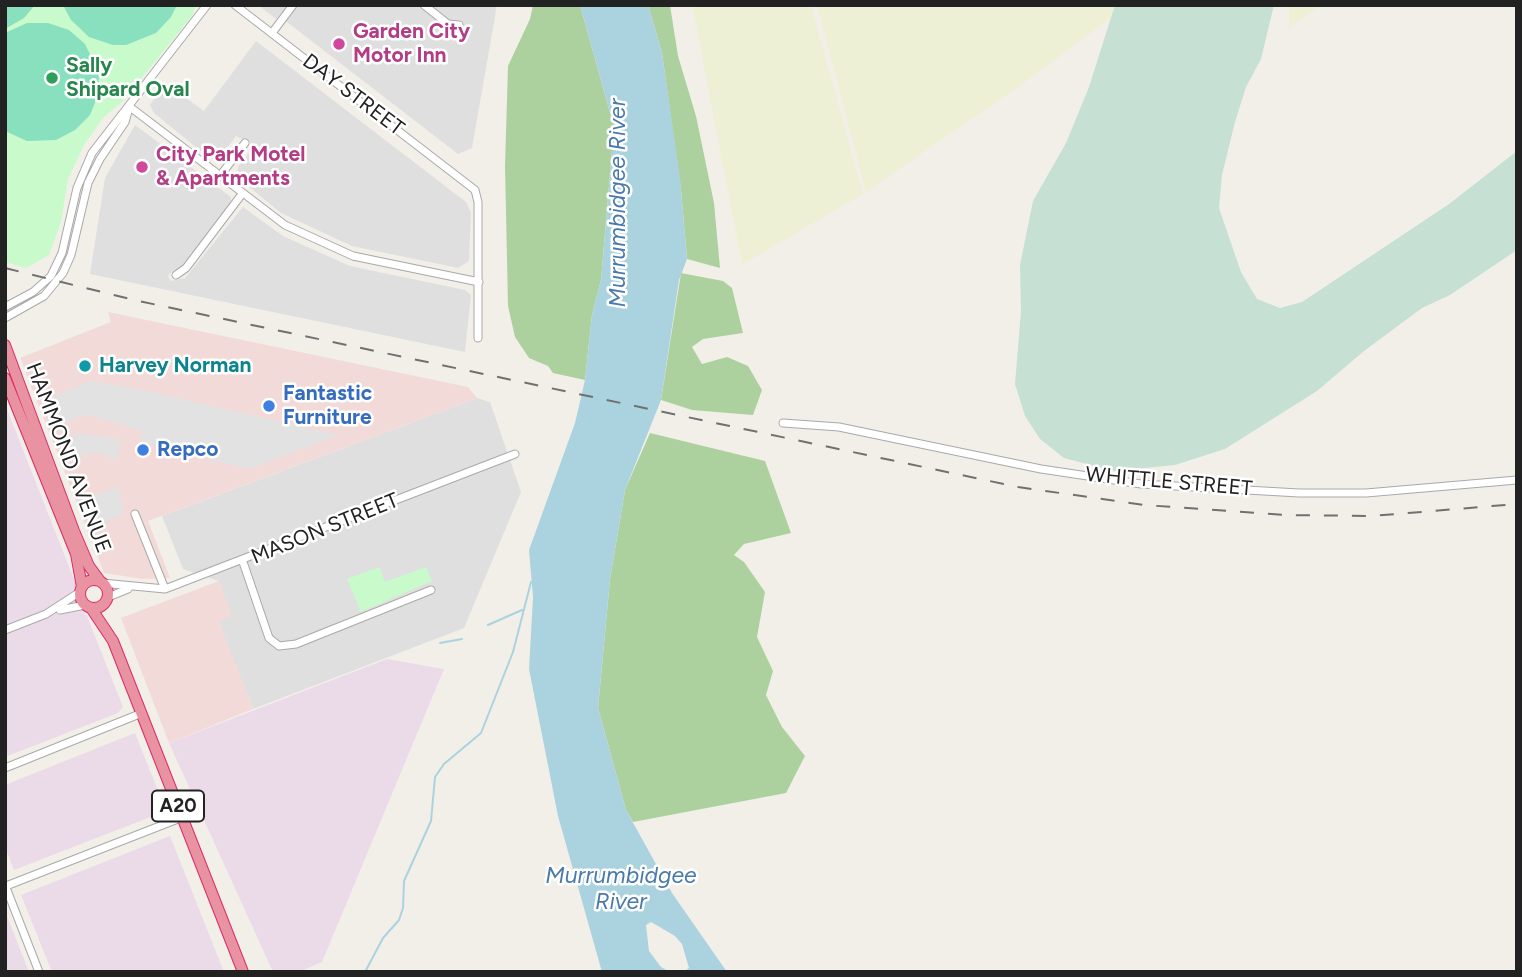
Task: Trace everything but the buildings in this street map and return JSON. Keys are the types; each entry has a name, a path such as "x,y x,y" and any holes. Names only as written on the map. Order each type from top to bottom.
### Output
{"highway":[{"name":"HAMMOND AVENUE","path":"5,345 78,541 92,572 101,582"},
{"name":"HAMMOND AVENUE","path":"5,378 76,554 81,590"},
{"path":"81,590 88,582 101,582"},
{"name":"A20","path":"101,582 107,600 113,641"},
{"name":"A20","path":"81,590 88,606 113,641 243,972"},
{"path":"88,606 107,600"}],"street":[{"path":"5,307 43,285 55,268 62,253 77,188 98,144 130,107 207,5"},
{"name":"DAY STREET","path":"235,5 471,186 478,202 479,282"},
{"path":"272,33 293,5"},
{"path":"424,5 448,24 459,25"},
{"path":"5,318 44,296 63,273 71,255 88,183 106,149 125,122 130,107"},
{"path":"130,107 285,225 345,253 479,282 478,338"},
{"path":"106,132 114,137"},
{"path":"220,176 245,143"},
{"path":"98,144 106,149"},
{"path":"176,275 186,268 242,194"},
{"name":"WHITTLE STREET","path":"783,423 839,428 1041,469 1141,484 1299,493 1352,493 1517,480"},
{"name":"MASON STREET","path":"101,582 132,588 165,589 243,562 515,454"},
{"path":"135,514 165,589"},
{"path":"243,562 269,638 279,646 296,644 431,590"},
{"name":"MASON STREET","path":"107,600 132,588"},
{"path":"46,614 81,590"},
{"path":"5,630 46,614 88,606"},
{"path":"5,768 142,713"},
{"path":"40,972 5,885 183,817"}],"shaded area":[{"path":"258,5 289,5 276,19"},
{"path":"294,5 497,5 472,148 458,154 283,19"},
{"path":"256,41 466,202 471,213 469,261 458,268 352,246 281,213 237,177 238,167 255,145 236,136 220,158 208,157 154,113 150,105 165,83 204,111"},
{"path":"135,125 231,197 231,203 182,266 170,273 168,277 171,281 185,278 243,207 283,236 350,266 465,290 471,295 465,352 90,274 105,178"},
{"path":"108,312 468,387 477,398 148,521 170,578 143,579 104,573 20,358 111,322"},
{"path":"91,381 133,388 338,435 249,469 141,443 141,431 93,416 84,415 57,425 49,422 41,401"},
{"path":"477,398 490,402 521,492 464,628 253,709 218,621 219,581 183,569 162,516"},
{"path":"5,404 77,587 75,591 82,611 87,616 123,707 118,713 5,757"},
{"path":"78,433 121,440 117,460 96,452 73,458 66,437"},
{"path":"118,486 124,514 93,526 83,500"},
{"path":"219,581 232,615 219,621 253,709 169,743 121,618"},
{"path":"387,659 444,669 322,962 299,972 273,972 169,743"},
{"path":"135,733 166,811 14,870 5,847 5,785"},
{"path":"170,836 224,972 52,972 21,895"},
{"path":"5,911 29,972 5,972"}],"green space":[{"path":"5,5 196,5 192,16 123,101 103,118 84,145 68,179 61,222 49,255 26,268 5,262"},
{"path":"5,5 35,5 24,18 5,29"},
{"path":"63,5 177,5 171,17 156,33 126,45 113,45 89,37 71,20"},
{"path":"533,5 580,5 614,127 601,280 592,315 585,380 553,373 548,366 529,358 515,337 508,306 505,166 508,66 530,19"},
{"path":"648,5 670,5 678,56 696,116 714,203 720,268 687,259 681,190 662,53"},
{"path":"692,5 811,5 863,194 742,265"},
{"path":"817,5 1128,5 1028,80 866,192"},
{"path":"1115,5 1274,5 1261,59 1246,87 1235,122 1222,175 1219,208 1241,272 1257,299 1280,308 1302,302 1449,204 1517,151 1517,250 1450,295 1422,308 1364,351 1317,391 1225,449 1175,465 1114,471 1064,458 1040,439 1025,416 1015,384 1021,311 1020,265 1033,201 1066,143 1089,87"},
{"path":"1289,5 1320,5 1289,28"},
{"name":"Sally Shipard Oval","path":"27,23 48,23 69,30 85,44 99,73 98,95 90,115 75,130 56,140 27,141 5,131 5,33"},
{"path":"681,273 723,281 732,288 743,333 703,339 692,347 702,364 727,357 748,366 762,390 753,415 692,410 661,400"},
{"path":"650,433 765,461 791,533 744,544 734,555 744,562 765,592 757,637 773,671 766,695 782,727 805,756 786,793 633,822 626,810 598,708 610,579 625,490"},
{"path":"379,567 385,582 426,567 432,581 361,612 347,579"}],"water":[{"name":"Murrumbidgee River","path":"580,5 648,5 662,53 680,178 687,259 679,280 661,400 625,490 610,579 598,708 626,810 672,893 727,972 683,972 689,968 682,944 675,936 651,922 646,925 649,951 661,967 670,972 602,972 558,816 529,669 533,597 529,550 575,423 585,380 592,315 601,280 614,127"}],"waterway":[{"path":"365,972 383,938 399,920 403,908 404,881 431,821 435,777 444,764 481,733 513,652 531,582"},
{"path":"488,625 522,610"},
{"path":"440,643 462,639"}],"railway":[{"path":"5,268 134,300 1018,487 1144,505 1284,515 1372,516 1517,504"}],"place":[{"name":"Garden City Motor Inn","path":"339,44"},
{"name":"Sally Shipard Oval","path":"52,78"},
{"name":"City Park Motel & Apartments","path":"142,167"},
{"name":"Harvey Norman","path":"85,366"},
{"name":"Fantastic Furniture","path":"269,406"},
{"name":"Repco","path":"143,450"}]}
